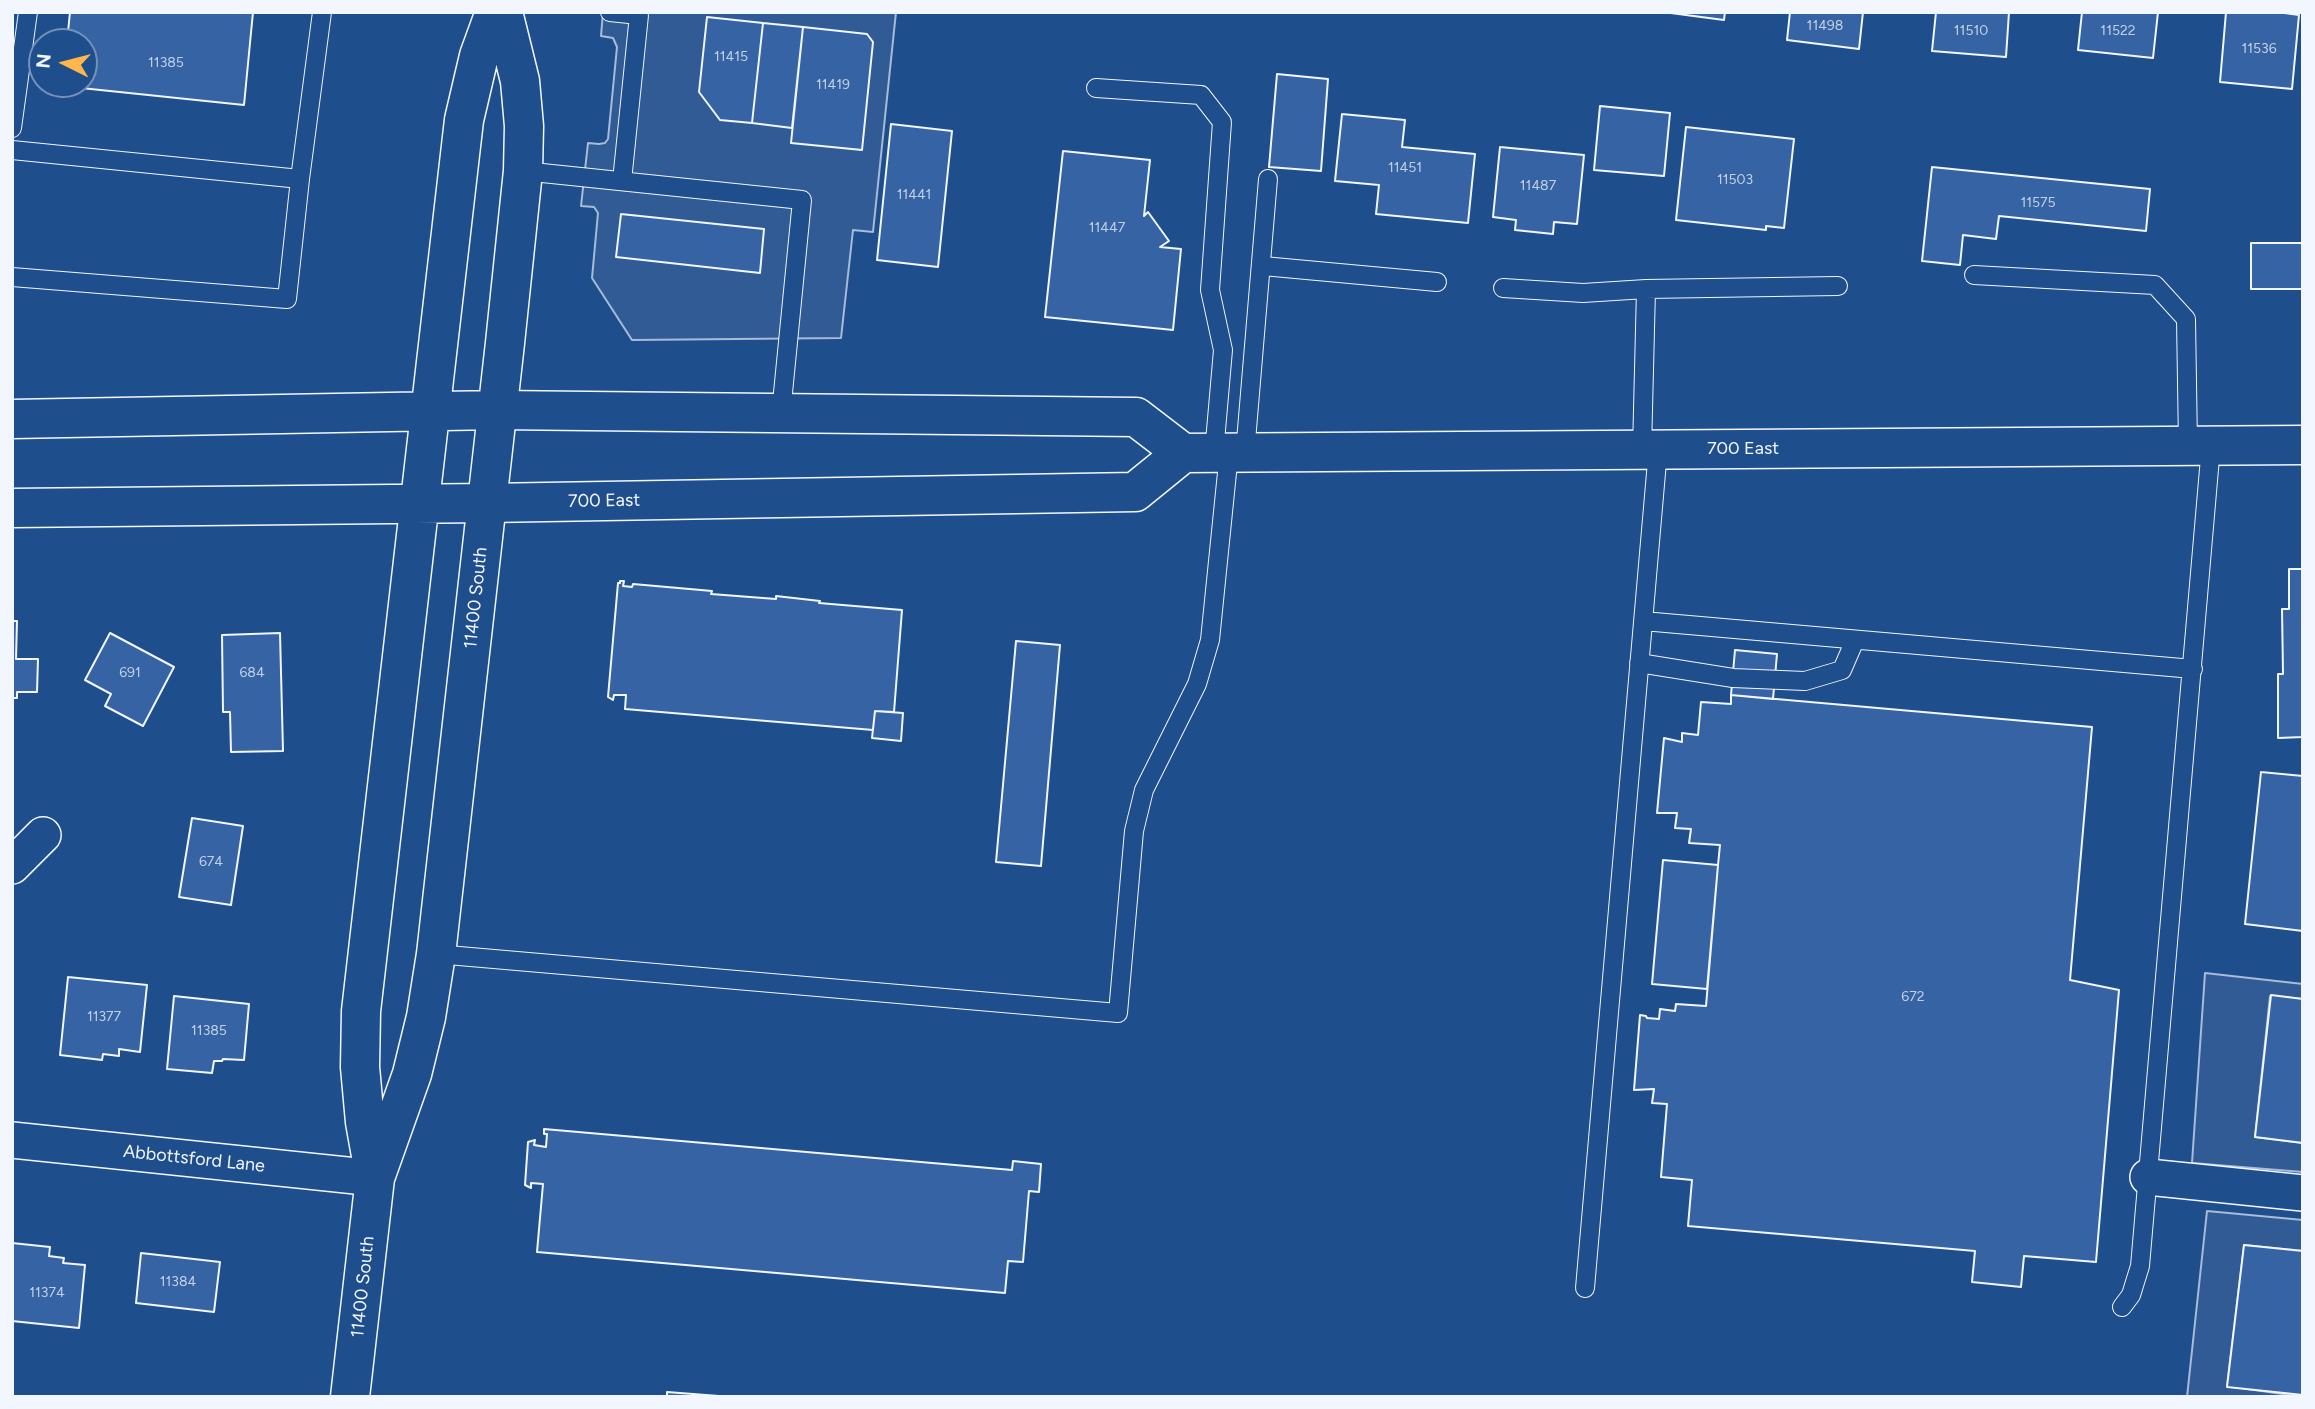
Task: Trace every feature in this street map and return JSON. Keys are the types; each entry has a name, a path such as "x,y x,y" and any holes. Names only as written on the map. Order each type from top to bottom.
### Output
{"main road":[{"name":"11400 South","path":"375,1178 361,1080 362,1011 464,120 479,56 495,12"},
{"name":"11400 South","path":"350,1397 375,1178 412,1074 426,1017 436,954 487,503 523,171 524,127 520,81 503,12"},
{"path":"12,419 497,410 1136,417 1218,453"},
{"name":"700 East","path":"12,508 1135,492 1218,453 2303,445"}],"street":[{"path":"12,866 43,835"},
{"name":"Abbottsford Lane","path":"12,1140 375,1178"},
{"path":"2148,1177 2303,1193"}],"lane":[{"path":"12,128 28,12"},
{"path":"12,277 286,299 322,12"},
{"path":"610,12 639,15 622,181"},
{"path":"436,954 1118,1013 1134,831 1144,790 1197,684 1210,640 1223,350 1210,290 1222,122 1201,95 1097,88"},
{"path":"12,150 300,179"},
{"path":"523,171 802,200 781,413"},
{"path":"1218,453 1263,265 1268,179"},
{"path":"1263,265 1437,282"},
{"path":"1974,275 2155,285 2186,319 2200,446 2193,669 2140,1266 2132,1295 2122,1307"},
{"path":"1503,288 1583,293 1646,289 1838,286"},
{"path":"1585,1288 1643,621 1650,450 1646,289"},
{"path":"1643,621 2193,669"},
{"path":"1639,663 1733,678 1805,681 1842,670 1855,640"}],"shaded area":[{"path":"603,12 896,12 873,232 853,230 841,338 632,340 592,278 598,213 594,207 581,206 588,143 605,143 608,139 617,47 613,38 601,36"},
{"path":"2205,973 2303,984 2303,999 2270,996 2255,1137 2303,1143 2303,1172 2192,1163"},
{"path":"2207,1211 2303,1220 2303,1251 2244,1245 2227,1386 2303,1397 2187,1397"}],"building":[{"path":"70,12 253,12 244,105 98,90 98,28 68,28"},
{"path":"1663,12 1725,12 1724,20"},
{"path":"1790,12 1863,12 1859,49 1787,40"},
{"path":"1936,12 2009,12 2006,57 1932,51"},
{"path":"2082,12 2158,12 2153,58 2078,50"},
{"path":"2226,12 2299,15 2292,89 2220,82"},
{"path":"707,17 763,23 752,123 720,120 699,92"},
{"path":"763,23 803,27 792,128 752,123"},
{"path":"803,27 867,34 873,42 862,150 791,143"},
{"path":"1277,74 1328,79 1321,171 1269,167"},
{"path":"1600,106 1670,113 1664,176 1594,170"},
{"path":"1342,114 1405,120 1402,147 1475,154 1468,223 1376,214 1379,185 1335,181"},
{"path":"891,124 952,131 938,267 877,260"},
{"path":"1686,127 1794,139 1784,228 1766,226 1766,230 1676,220"},
{"path":"1500,147 1584,155 1577,224 1554,222 1553,234 1515,230 1516,220 1493,217"},
{"path":"1063,151 1150,160 1144,216 1148,212 1169,241 1160,247 1181,249 1173,330 1045,317"},
{"path":"1932,167 2150,189 2146,231 1999,216 1996,239 1963,235 1960,265 1922,261"},
{"path":"621,214 764,229 760,273 616,257"},
{"path":"2251,243 2303,243 2303,289 2251,289"},
{"path":"2289,569 2303,569 2303,737 2278,738 2278,674 2283,674 2282,609 2289,609"},
{"path":"620,581 624,581 623,586 632,587 633,584 712,591 711,594 776,599 776,596 820,601 819,603 902,610 894,712 875,711 873,730 625,709 626,695 614,695 613,700 608,697"},
{"path":"12,621 17,621 16,659 38,659 37,692 17,692 17,698 12,698"},
{"path":"110,633 174,667 143,726 105,706 111,694 85,680"},
{"path":"280,633 283,751 231,752 230,712 223,712 222,635"},
{"path":"1016,641 1060,645 1041,866 996,862"},
{"path":"1735,650 1777,654 1773,699 1731,695"},
{"path":"1731,695 2092,727 2070,980 2119,990 2096,1262 2024,1256 2021,1287 1972,1282 1975,1251 1688,1226 1692,1180 1661,1177 1667,1104 1652,1103 1654,1089 1634,1090 1640,1015 1659,1019 1660,1009 1675,1011 1676,1004 1706,1006 1720,845 1689,843 1691,829 1675,828 1677,813 1657,813 1664,738 1682,742 1682,733 1698,735 1701,702 1731,704"},
{"path":"875,711 903,713 901,741 872,738"},
{"path":"2261,772 2303,776 2303,931 2245,924"},
{"path":"192,818 243,826 231,905 179,897"},
{"path":"1663,860 1718,865 1707,989 1652,984"},
{"path":"68,977 147,985 140,1052 119,1049 119,1056 103,1054 102,1060 60,1055"},
{"path":"2271,995 2303,999 2303,1143 2255,1137"},
{"path":"174,996 249,1004 244,1060 214,1061 212,1073 167,1069"},
{"path":"544,1129 1012,1170 1013,1161 1041,1164 1039,1192 1029,1191 1023,1262 1008,1261 1005,1293 537,1252 543,1184 531,1183 531,1188 525,1185 528,1142 535,1140 534,1145 546,1147 547,1134 544,1134"},
{"path":"12,1243 50,1247 49,1256 64,1258 63,1263 85,1265 79,1328 12,1321"},
{"path":"2244,1245 2303,1251 2303,1395 2227,1387"},
{"path":"141,1253 220,1262 214,1312 136,1303"},
{"path":"667,1392 732,1397 667,1397"}]}
